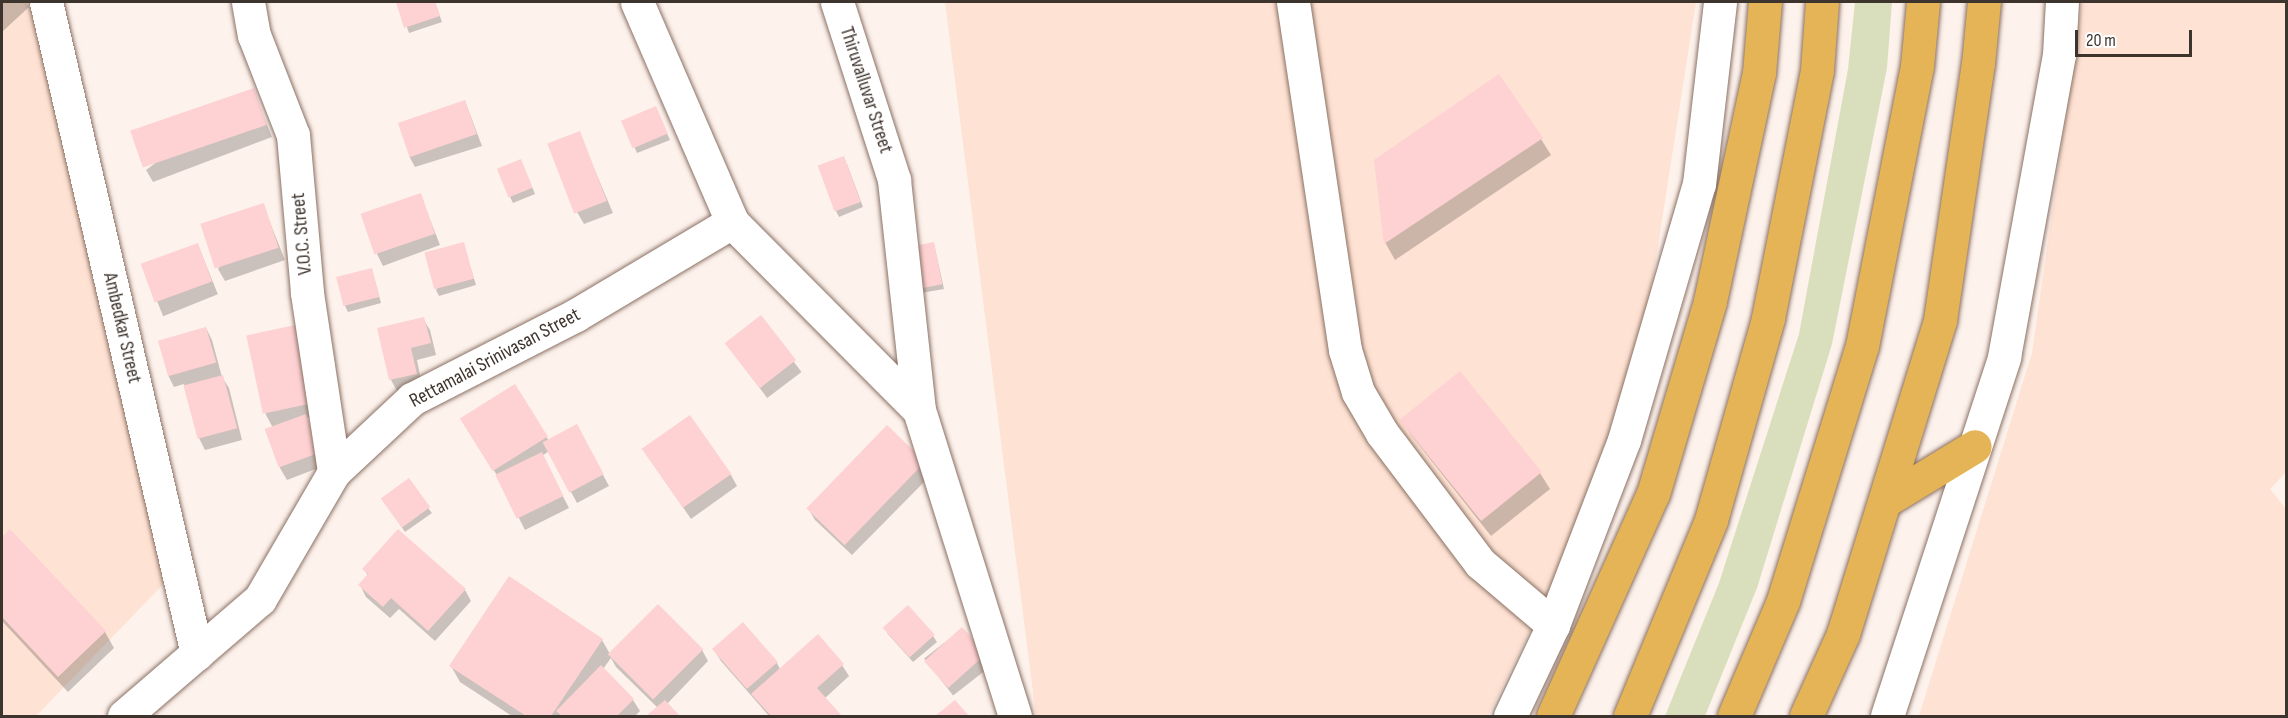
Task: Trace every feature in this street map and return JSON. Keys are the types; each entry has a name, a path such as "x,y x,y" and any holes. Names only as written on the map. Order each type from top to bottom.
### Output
{"highway":[{"path":"1553,717 1653,494 1710,301 1759,73 1765,2"},
{"path":"1630,717 1711,520 1768,318 1817,70 1822,2"},
{"path":"1734,717 1783,601 1862,346 1917,66 1923,2"},
{"path":"1806,717 1843,634 1940,320 1978,64 1984,2"},
{"path":"1885,501 1975,446"}],"street":[{"name":"Ambedkar Street","path":"46,2 197,654"},
{"name":"V.O.C. Street","path":"248,2 254,35 293,135 307,293 334,472"},
{"path":"637,2 732,222 919,410"},
{"name":"Thiruvalluvar Street","path":"837,2 894,180 919,410 1015,717"},
{"path":"1293,2 1345,350 1358,392 1382,433 1480,563 1553,625"},
{"path":"1510,717 1553,625 1624,440 1699,184 1720,2"},
{"path":"1887,717 2004,357 2059,55 2061,2"},
{"name":"Rettamalai Srinivasan Street","path":"124,717 260,599 334,472 412,399 576,315 732,222"}],"shaded area":[{"path":"2,2 65,2 177,570 36,716 2,716"},
{"path":"945,2 1696,2 1630,425 1488,716 1036,716"},
{"path":"2082,2 2286,2 2286,472 2270,489 2286,509 2286,716 1919,716 2032,353"}],"green space":[{"path":"1855,2 1892,2 1887,68 1832,344 1757,588 1705,716 1665,716 1719,583 1799,334 1848,69"}],"building":[{"path":"396,2 435,2 440,16 404,28"},
{"path":"1499,74 1543,138 1384,244 1374,160"},
{"path":"254,88 267,125 143,168 130,131"},
{"path":"465,100 477,134 410,157 398,123"},
{"path":"656,106 668,134 633,148 621,121"},
{"path":"580,131 607,201 574,214 547,144"},
{"path":"844,156 861,202 834,212 818,166"},
{"path":"521,159 533,188 509,197 497,169"},
{"path":"421,193 435,234 374,254 360,214"},
{"path":"264,203 279,248 215,268 200,224"},
{"path":"464,242 474,279 434,289 424,253"},
{"path":"934,242 942,284 918,289 909,247"},
{"path":"198,243 212,282 155,302 141,264"},
{"path":"372,268 379,297 343,306 336,277"},
{"path":"761,315 796,360 760,388 725,343"},
{"path":"424,317 431,343 411,348 417,374 389,380 377,328"},
{"path":"305,323 322,401 263,414 246,335"},
{"path":"206,327 216,363 168,376 158,341"},
{"path":"1460,371 1542,472 1481,521 1399,420"},
{"path":"223,375 237,428 198,439 183,386"},
{"path":"515,384 548,437 493,471 460,418"},
{"path":"306,414 320,453 279,468 265,429"},
{"path":"690,415 731,474 683,508 642,449"},
{"path":"577,424 604,474 569,493 543,442"},
{"path":"887,425 925,462 845,545 806,508"},
{"path":"542,452 563,496 517,519 495,475"},
{"path":"409,478 430,507 402,528 381,499"},
{"path":"10,529 106,631 58,677 2,617 2,537"},
{"path":"398,529 466,589 428,631 391,598 383,607 358,585 368,574 362,569"},
{"path":"509,576 603,639 551,716 526,716 449,666"},
{"path":"658,604 703,649 653,699 608,654"},
{"path":"908,605 935,635 909,657 883,628"},
{"path":"743,622 778,662 747,689 712,649"},
{"path":"962,627 986,654 948,688 924,661"},
{"path":"818,634 844,664 817,688 842,716 771,716 751,694"},
{"path":"601,665 634,699 617,716 562,716 556,711"},
{"path":"665,700 680,716 646,716"},
{"path":"955,700 969,716 935,716"}]}
